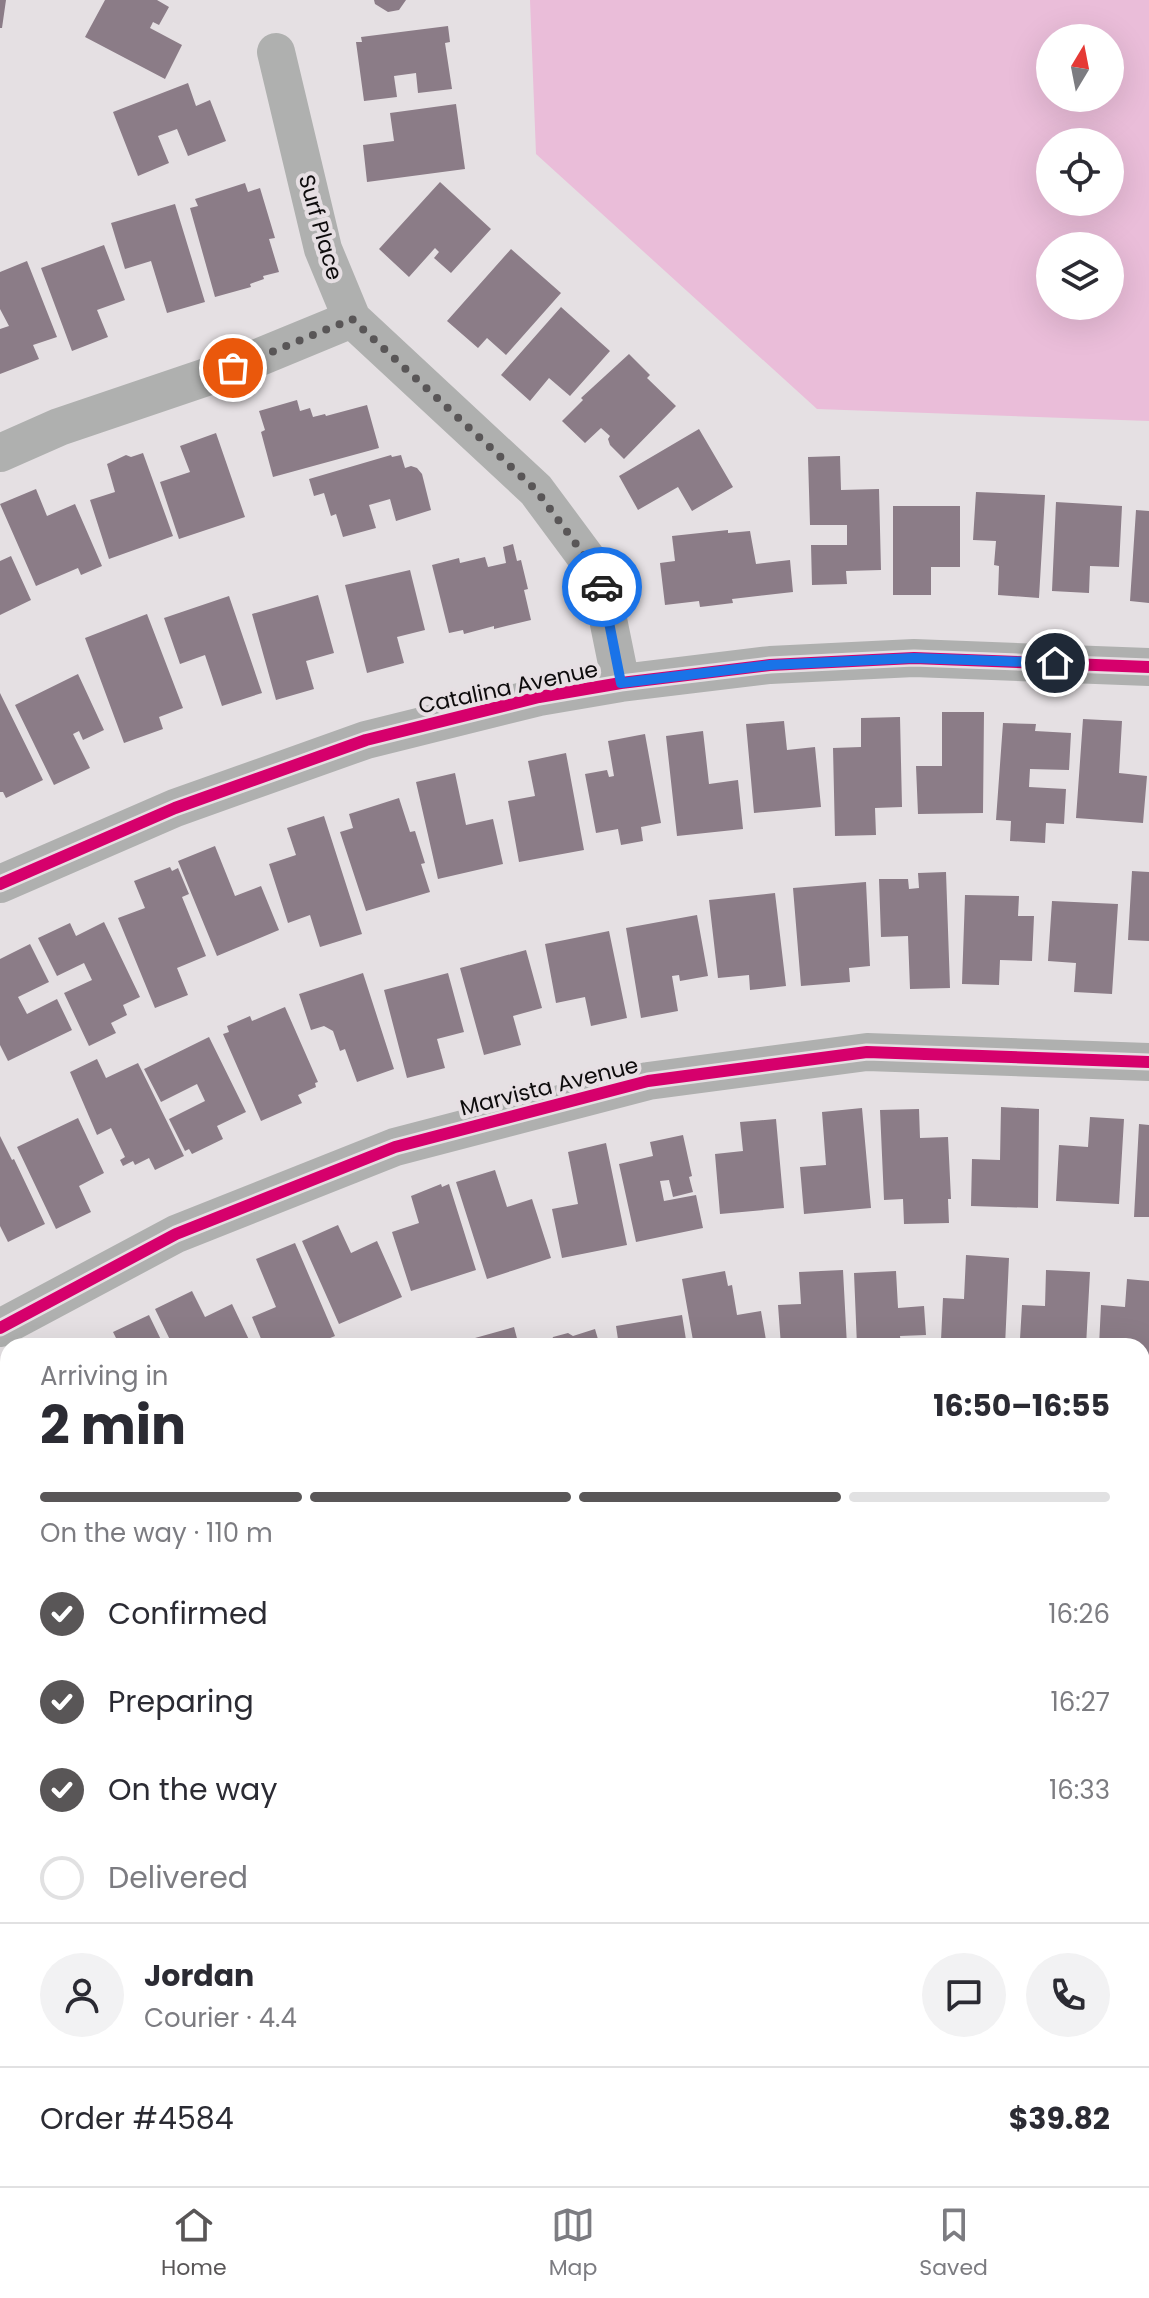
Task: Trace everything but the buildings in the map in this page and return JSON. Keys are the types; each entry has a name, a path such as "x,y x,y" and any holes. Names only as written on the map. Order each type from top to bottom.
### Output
{"street":[{"name":"Surf Place","path":"276,52 323,249 352,319 536,490 599,575 621,683"},
{"path":"0,453 59,427 233,368 352,319"},
{"name":"Catalina Avenue","path":"0,884 175,808 366,740 539,697 621,683 770,665 914,658 1149,667"},
{"name":"Marvista Avenue","path":"0,1328 176,1234 395,1147 648,1081 867,1052 1149,1062"}],"shaded area":[{"path":"530,0 1149,0 1149,421 817,409 536,154"}],"cycle path":[{"path":"0,884 175,808 366,740 539,697 621,683 770,665 914,658 1149,667"},
{"path":"0,1328 176,1234 395,1147 648,1081 867,1052 1149,1062"}],"way so far":[{"path":"233,368 352,319 536,490 599,575 602,587"}],"route":[{"path":"602,587 621,683 770,665 914,658 1055,663"}]}
